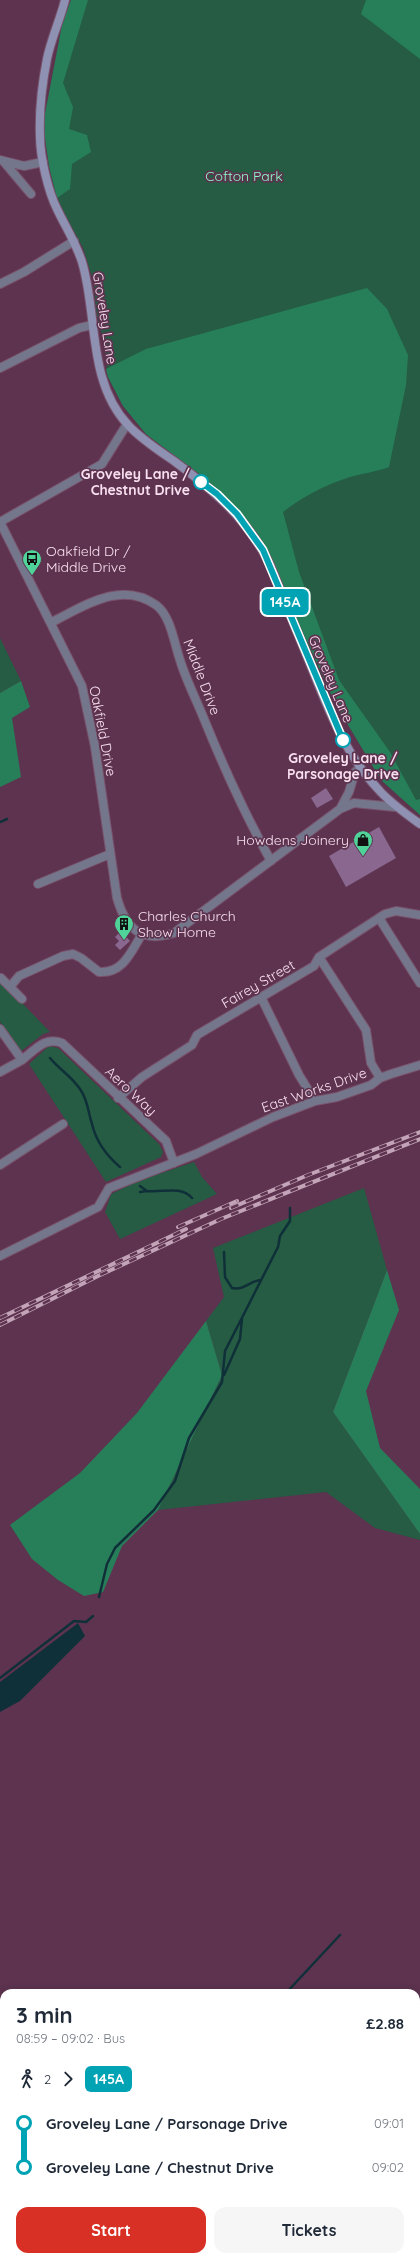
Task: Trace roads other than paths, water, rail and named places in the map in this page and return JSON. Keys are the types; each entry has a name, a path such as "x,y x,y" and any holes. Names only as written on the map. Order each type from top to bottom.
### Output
{"main road":[{"name":"Groveley Lane","path":"65,0 47,57 42,90 40,139 43,162 56,207 74,241 86,280 97,357 102,375 115,405 127,424 217,494 237,514 255,538 270,565 327,706 343,740 360,768 395,807 420,824"}],"street":[{"path":"2,161 24,166 43,162"},
{"path":"2,161 31,194"},
{"path":"0,284 24,272 74,241"},
{"path":"0,368 79,328 92,324"},
{"path":"0,522 102,464 127,424"},
{"name":"Oakfield Drive","path":"0,522 52,622 82,686 95,747 110,854 122,914 131,927 142,934"},
{"name":"Middle Drive","path":"52,622 100,598 114,594 130,594 157,605 168,620 180,661 225,772 248,821 271,861"},
{"path":"340,809 349,792 355,772 360,768"},
{"path":"349,792 364,803"},
{"path":"10,987 19,976 63,956 73,954 81,958 99,972 118,968 124,964 142,934 161,937 174,933 184,927 340,809 354,803 395,807"},
{"path":"38,884 110,854"},
{"name":"Fairey Street","path":"118,1098 142,1077 192,1045 197,1034 314,966 319,957 379,918 396,911 420,912"},
{"path":"379,918 420,983"},
{"path":"319,957 366,1030 371,1063 380,1078"},
{"path":"1,978 22,999"},
{"path":"261,998 299,1075 315,1101"},
{"path":"0,1029 22,1060 0,1072"},
{"name":"Aero Way","path":"22,1060 47,1041 53,1040 62,1043 118,1098 166,1141 174,1163"},
{"name":"East Works Drive","path":"0,1256 98,1207 109,1188 149,1171 174,1163 232,1138 244,1129 315,1101 337,1097 371,1085 380,1078 420,1065"},
{"path":"0,1165 63,1124"}],"water":[{"path":"78,1623 85,1636 20,1701 0,1712 0,1682"}],"waterway":[{"path":"0,822 7,819"},
{"path":"50,1058 83,1093 99,1142 106,1153 120,1167"},
{"path":"140,1186 147,1191 171,1190 182,1192 192,1198"},
{"path":"140,1192 147,1191"},
{"path":"99,1597 107,1564 115,1548 154,1510 175,1481 189,1438 222,1382 225,1351 278,1247 280,1236 290,1221 290,1208"},
{"path":"224,1252 225,1277 232,1288 236,1289 244,1287 257,1280 261,1280"},
{"path":"224,1375 240,1339 242,1319"},
{"path":"0,1678 74,1621 86,1622 93,1616"},
{"path":"290,1989 340,1935"}],"railway":[{"path":"231,1208 308,1175 420,1132"},
{"path":"0,1325 98,1276 221,1219 420,1139"},
{"path":"178,1227 237,1201"},
{"path":"0,1318 186,1229"}],"place":[{"name":"Groveley Lane / Chestnut Drive","path":"201,482"},
{"name":"Oakfield Dr / Middle Drive","path":"32,576"},
{"name":"Groveley Lane / Parsonage Drive","path":"343,740"},
{"name":"Howdens Joinery","path":"363,857"},
{"name":"Charles Church Show Home","path":"124,941"}],"park label":[{"name":"Cofton Park","path":"244,176"}]}
